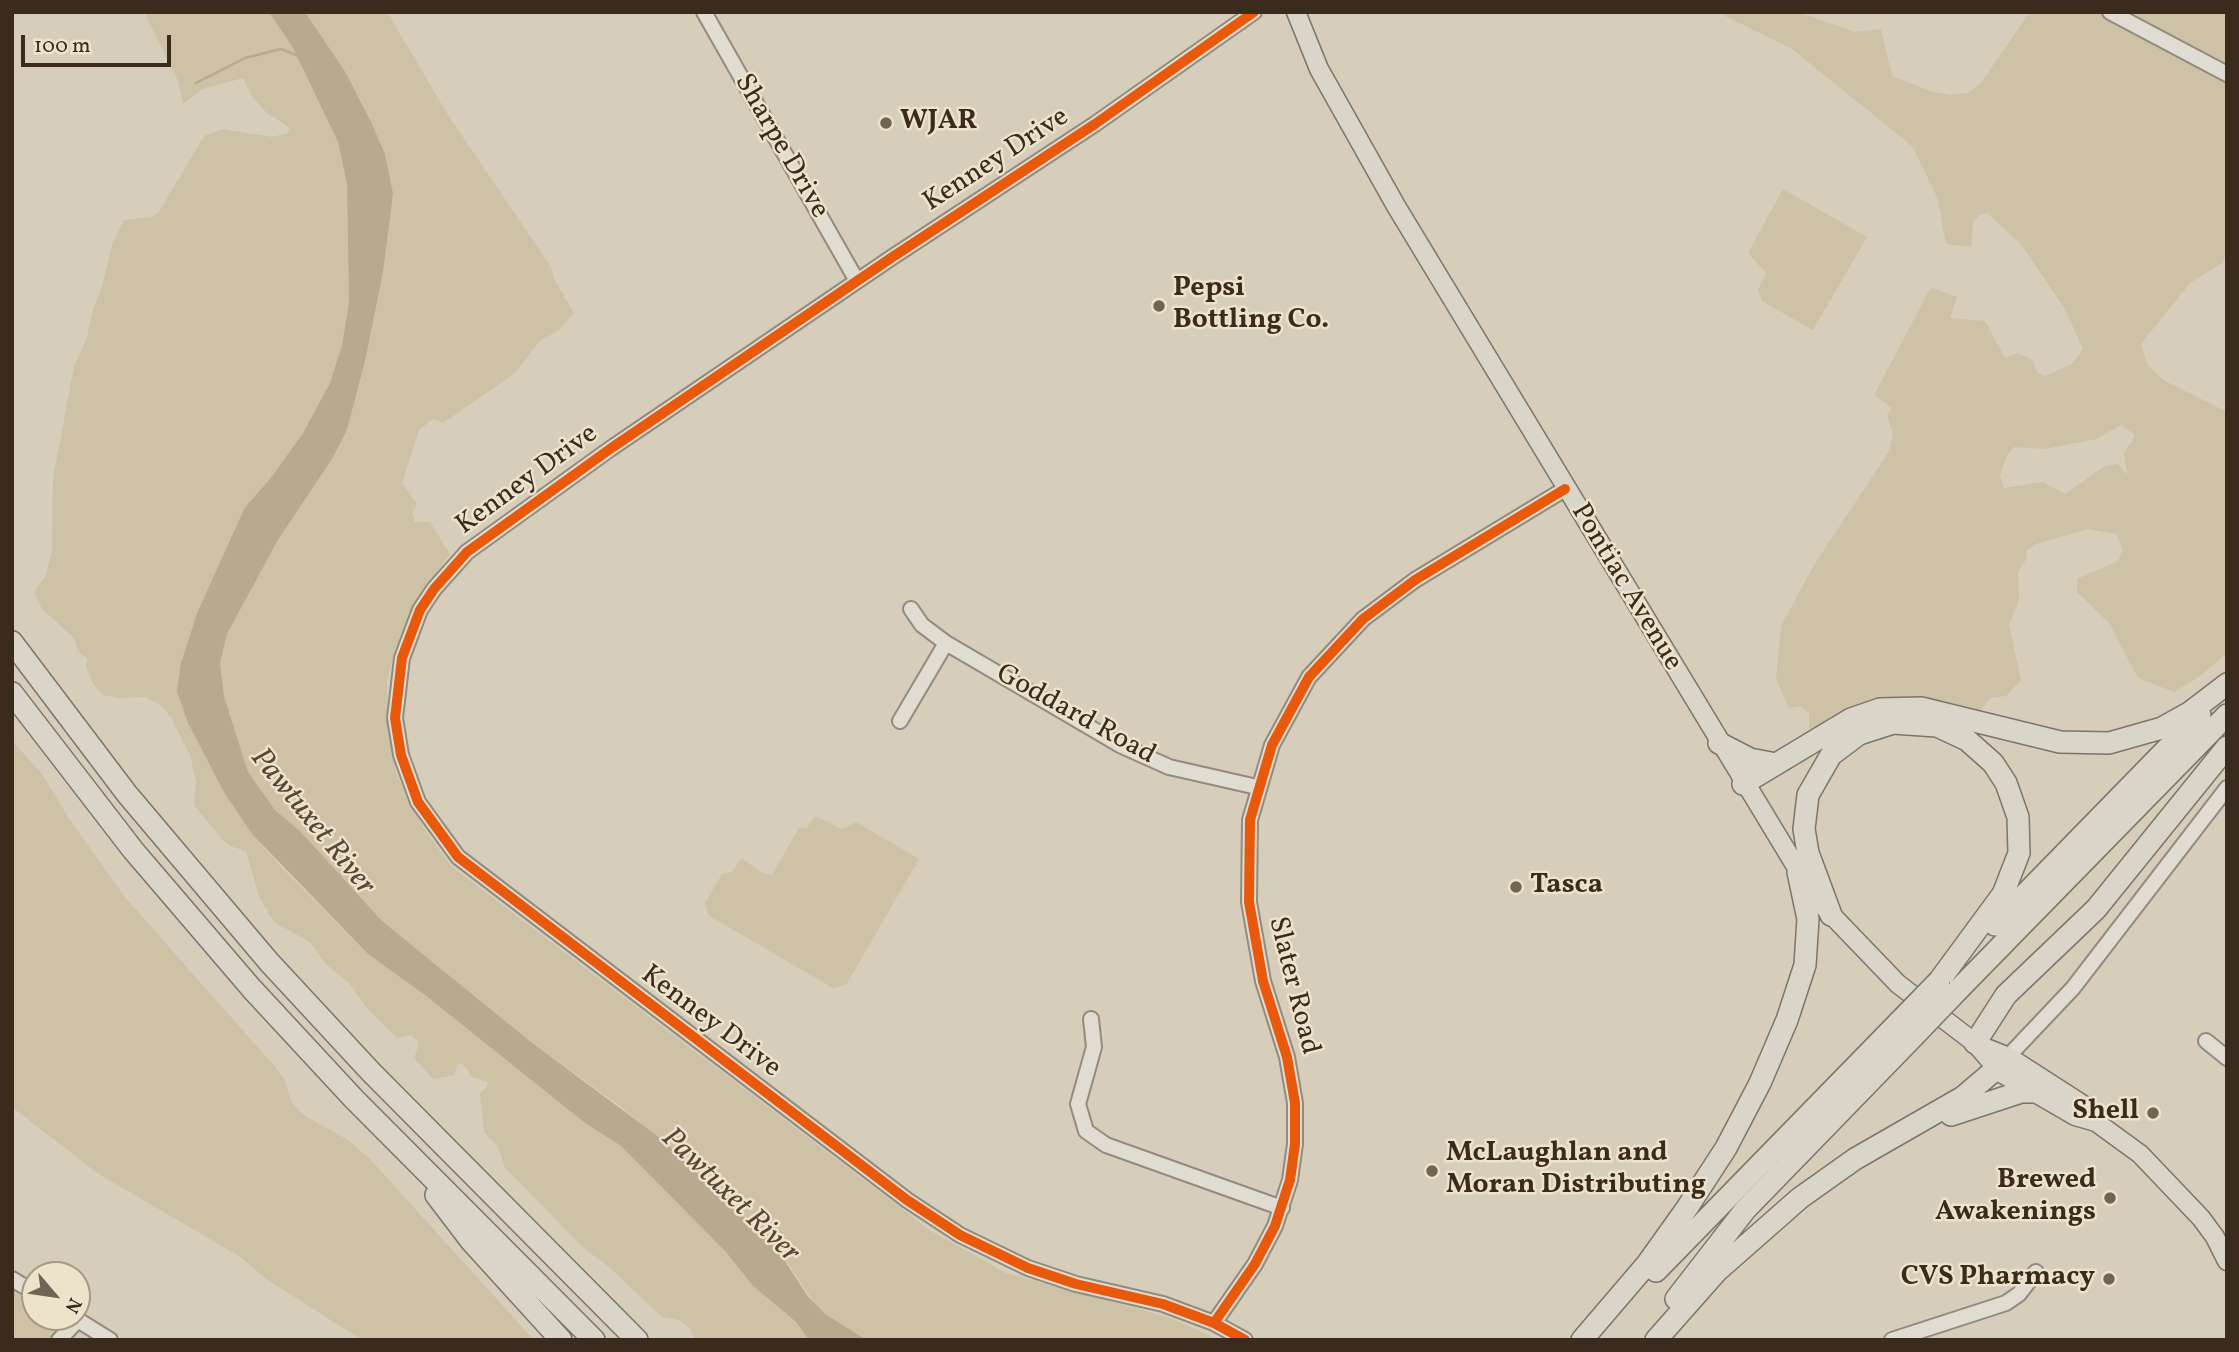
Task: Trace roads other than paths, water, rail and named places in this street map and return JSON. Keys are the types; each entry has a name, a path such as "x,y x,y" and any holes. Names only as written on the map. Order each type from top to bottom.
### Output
{"highway":[{"path":"12,642 127,794 269,962 370,1071 637,1340"},
{"path":"1743,783 1851,719 1891,708 1931,710 2060,742 2123,741 2180,718 2227,686"},
{"path":"1949,986 2227,686"},
{"path":"12,693 88,793 212,944 405,1150 594,1340"},
{"path":"1588,1340 2227,715"},
{"path":"1830,915 1808,853 1804,830 1808,795 1831,755 1859,734 1893,723 1937,726 1967,740 1993,763 2011,794 2019,830 2019,853 2003,894 1949,986"},
{"path":"1719,743 1750,759 1776,764"},
{"path":"1975,1044 2006,995 2091,915 2227,747"},
{"path":"1582,1340 1647,1264 1687,1209 1726,1148 1760,1083 1787,1020 1805,965 1808,919 1798,872"},
{"path":"1651,1340 1687,1283 1732,1224 1906,1029"},
{"path":"1656,1340 1700,1289 1765,1226 1836,1171 1963,1097 2002,1063"},
{"path":"1894,1137 2014,1094 2036,1092"},
{"path":"405,1150 460,1227 561,1340"},
{"path":"589,1292 647,1340"}],"main road":[{"name":"Pontiac Avenue","path":"1296,12 1316,63 1340,110 1565,489 1798,872 1830,915 1909,994 2002,1063 2036,1092 2080,1119 2096,1122"},
{"name":"Pontiac Avenue","path":"2002,1063 2080,1102 2096,1122 2152,1165 2221,1234 2227,1261"}],"street":[{"name":"Sharpe Drive","path":"704,12 857,281"},
{"name":"Kenney Drive","path":"1245,1340 1214,1323 1163,1304 1076,1284 1028,1268 995,1254 943,1224 458,857 429,821 408,779 395,718 400,670 420,610 447,573 491,533 857,281 1095,124 1254,12"},
{"path":"2110,12 2227,74"},
{"name":"Slater Road","path":"1214,1323 1265,1247 1282,1208 1293,1162 1297,1126 1287,1057 1263,981 1249,902 1248,847 1257,788 1272,745 1295,699 1318,666 1363,619 1415,580 1565,489"},
{"name":"Goddard Road","path":"911,609 922,625 946,643 1152,761 1257,788"},
{"path":"900,721 946,643"},
{"path":"2002,1063 2073,988 2227,789"},
{"path":"1091,1019 1094,1047 1078,1104 1086,1131 1106,1145 1282,1208"},
{"path":"2206,1041 2227,1058"},
{"path":"1892,1340 2006,1303 2019,1294 2036,1272"},
{"path":"91,1328 110,1340"}],"waterway":[{"path":"196,83 245,58 281,49 296,55"}],"place":[{"name":"WJAR","path":"886,123"},
{"name":"Pepsi Bottling Co.","path":"1159,306"},
{"name":"Tasca","path":"1516,887"},
{"name":"Shell","path":"2153,1113"},
{"name":"McLaughlan and Moran Distributing","path":"1432,1171"},
{"name":"Brewed Awakenings","path":"2110,1198"},
{"name":"CVS Pharmacy","path":"2109,1279"}],"water label":[{"name":"Pawtuxet River","path":"311,823"},
{"name":"Pawtuxet River","path":"729,1197"}]}
